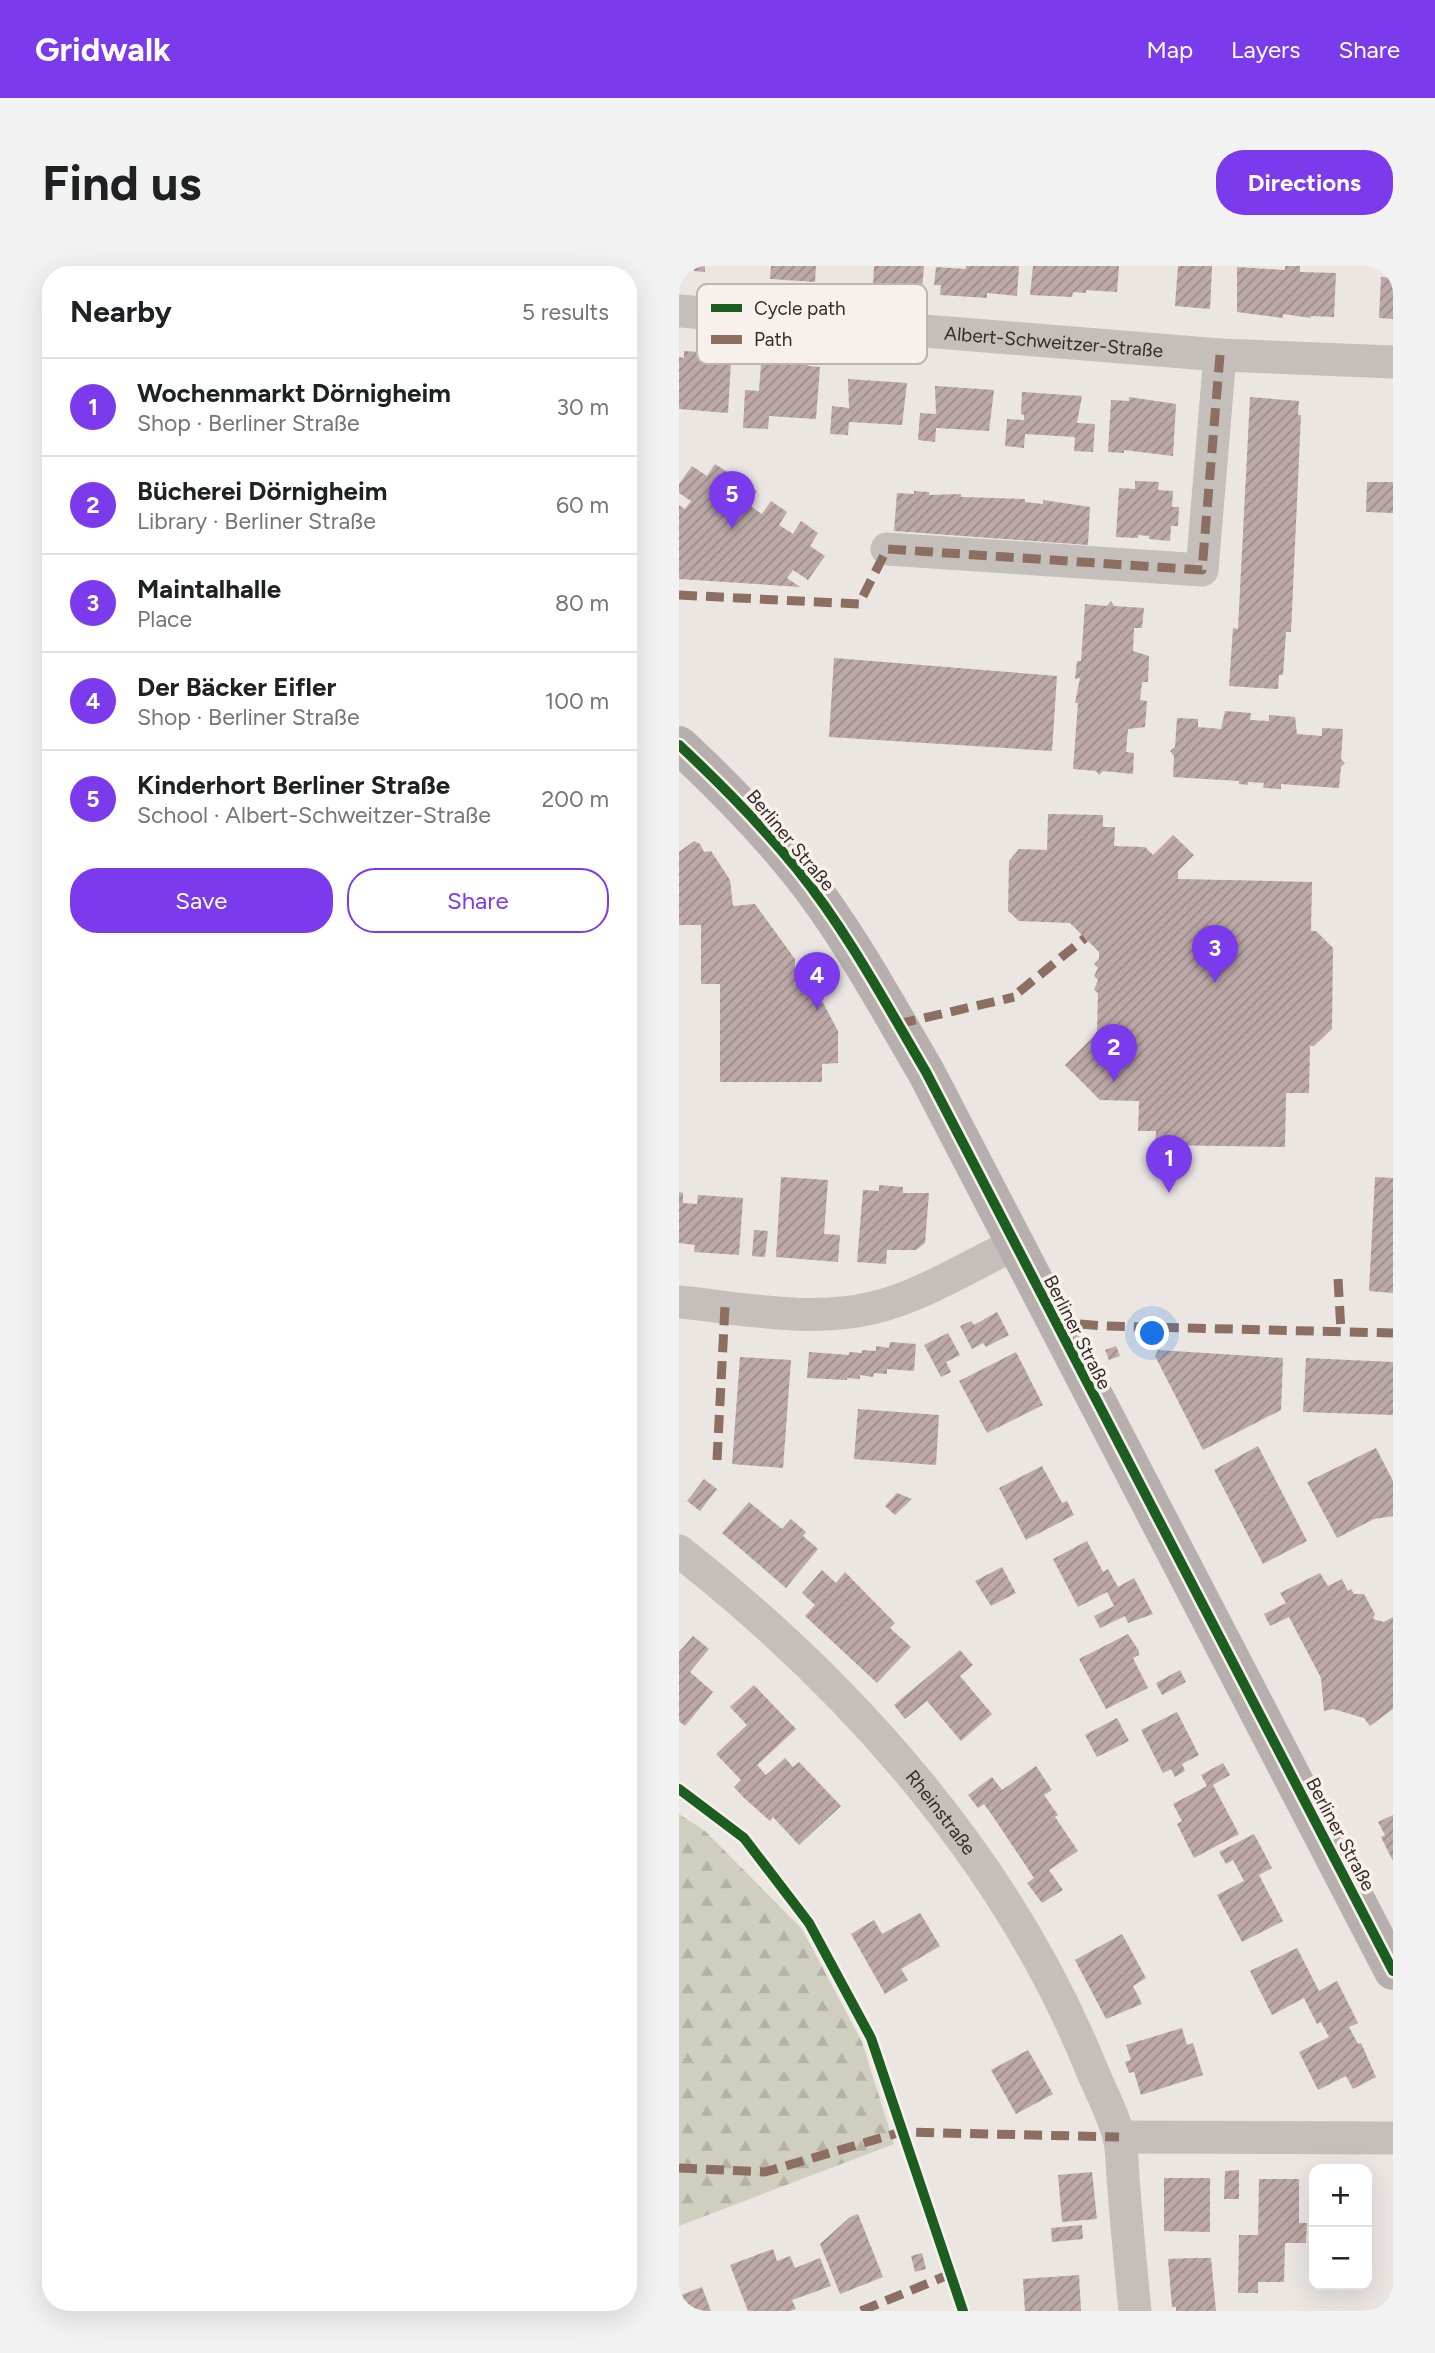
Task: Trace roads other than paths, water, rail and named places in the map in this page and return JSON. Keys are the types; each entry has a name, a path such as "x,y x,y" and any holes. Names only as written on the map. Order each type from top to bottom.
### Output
{"street":[{"name":"Albert-Schweitzer-Straße","path":"679,311 697,312"},
{"name":"Albert-Schweitzer-Straße","path":"927,331 1220,355 1393,362"},
{"path":"887,549 1202,570 1220,355"},
{"name":"Berliner Straße","path":"679,745 755,820 798,871 830,916 926,1072 1393,1971"},
{"path":"679,1303 812,1313 852,1312 904,1297 1014,1245"},
{"name":"Rheinstraße","path":"679,1551 801,1654 891,1752 986,1875 1031,1945 1071,2017 1119,2137 1135,2311"},
{"path":"1119,2137 1393,2138"}],"place":[{"name":"Kinderhort Berliner Straße","path":"732,529"},
{"name":"Maintalhalle","path":"1215,983"},
{"name":"Der Bäcker Eifler","path":"817,1010"},
{"name":"Bücherei Dörnigheim","path":"1114,1082"},
{"name":"Wochenmarkt Dörnigheim","path":"1169,1193"}]}
